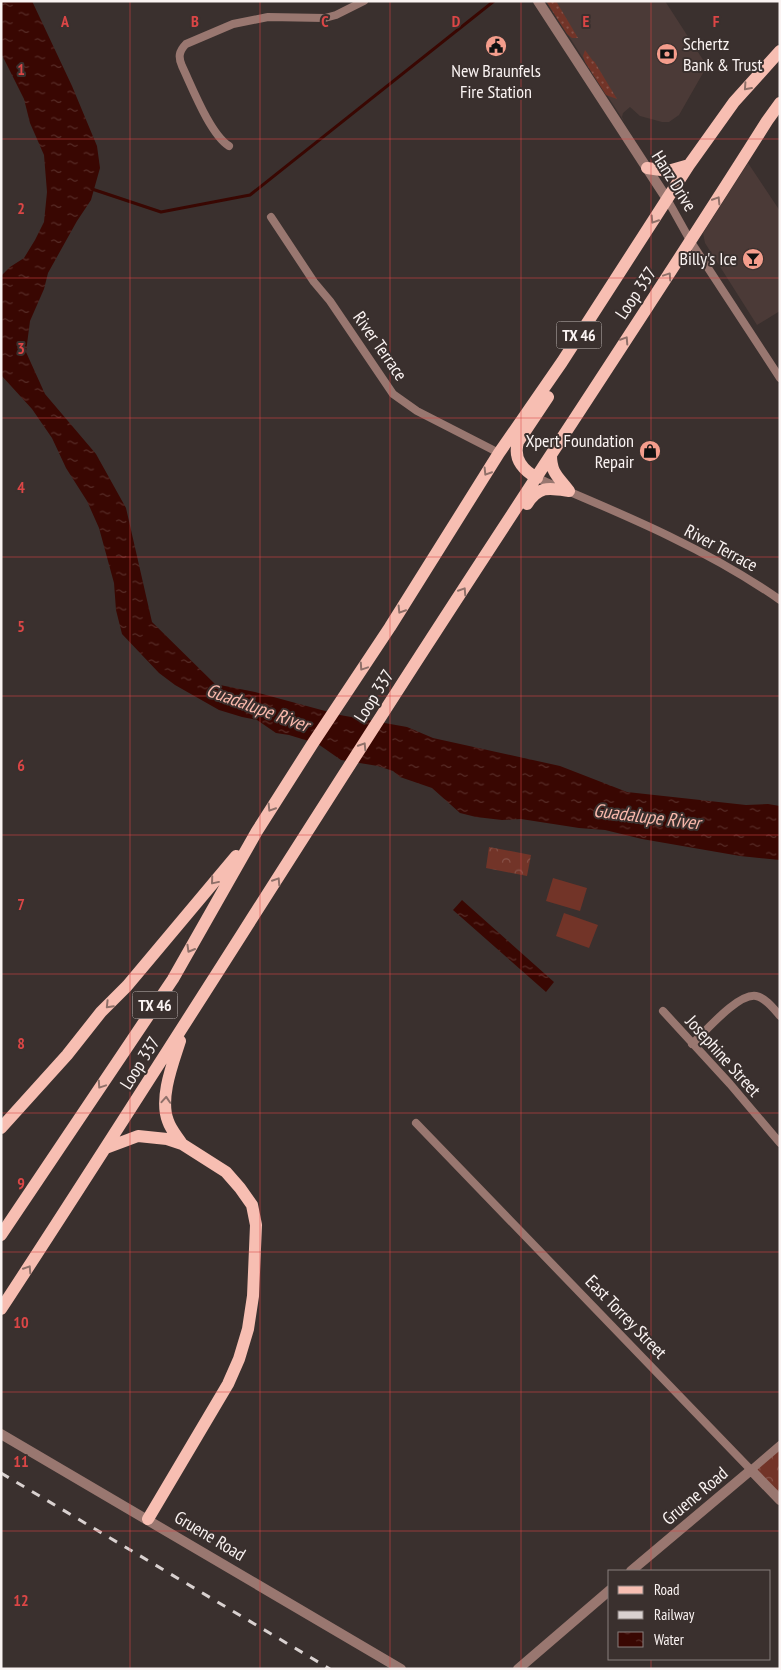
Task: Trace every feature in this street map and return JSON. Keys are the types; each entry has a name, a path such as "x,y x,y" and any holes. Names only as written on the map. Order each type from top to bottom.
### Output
{"main road":[{"name":"Loop 337","path":"1,1235 172,979 257,831 390,627 499,453 569,350 689,165 734,102 780,51"},
{"name":"Loop 337","path":"1,1309 185,1025 426,646 537,478 586,399 691,242 767,121 780,104"},
{"path":"648,168 668,171 689,165"},
{"path":"537,478 522,467 516,453 516,448 518,442 566,370 569,362 569,350"},
{"path":"551,455 552,469 557,478 570,491"},
{"path":"475,572 486,567 535,493 550,488 570,491"},
{"path":"1,1128 127,986 257,831"},
{"path":"182,1144 169,1123 165,1103 168,1079 185,1025"},
{"path":"106,1148 138,1136 167,1139 182,1144 226,1172 252,1205 256,1225 253,1296 248,1329 239,1359 228,1384 148,1519"}],"street":[{"path":"229,146 214,131 182,66 179,56 182,48 186,44 233,24 268,16 325,18 336,15 364,1"},
{"name":"Hanz Drive","path":"538,1 648,168 691,242 780,378"},
{"name":"River Terrace","path":"271,217 393,394 417,411 499,453"},
{"name":"River Terrace","path":"537,478 605,506 689,547 755,582 780,600"},
{"path":"692,1044 737,1002 749,996 758,996 780,1016"},
{"name":"Josephine Street","path":"663,1011 730,1084 780,1143"},
{"name":"East Torrey Street","path":"416,1123 780,1500"},
{"name":"Gruene Road","path":"1,1434 401,1669"},
{"name":"Gruene Road","path":"633,1570 780,1445"},
{"path":"518,1669 608,1592"}],"shaded area":[{"path":"546,1 665,1 707,66 679,115 669,122 662,122 640,116 630,107 623,113 622,117 625,123"},
{"path":"748,163 780,211 780,311 757,325 705,243 703,233"}],"green space":[{"path":"546,1 556,1 578,38 572,38 567,34"},
{"path":"585,50 594,61 617,99 606,95 585,62 583,56"},
{"path":"489,847 531,855 527,876 486,868"},
{"path":"553,878 587,888 580,911 546,901"},
{"path":"564,913 598,925 589,948 556,936"},
{"path":"780,1444 780,1500 751,1470"}],"water":[{"name":"Guadalupe River","path":"1,1 32,1 72,86 97,146 100,168 91,200 48,273 44,289 30,321 26,352 45,394 96,454 126,508 152,622 215,684 255,692 340,715 407,727 433,738 560,766 627,792 746,805 768,804 780,806 780,860 740,856 642,839 605,830 521,819 502,820 476,817 460,813 432,788 400,777 393,771 378,766 341,760 318,744 276,733 257,720 219,710 175,685 159,673 122,634 116,610 114,583 99,528 87,501 66,468 52,438 32,409 1,375 1,276 10,267 24,258 35,240 44,222 47,192 44,155 30,123 24,99 1,53"},
{"path":"462,900 554,982 546,992 453,910"}],"waterway":[{"path":"92,189 161,212 250,195 494,1"}],"railway":[{"path":"1,1473 330,1669"}],"place":[{"name":"New Braunfels Fire Station","path":"496,46"},
{"name":"Schertz Bank & Trust","path":"667,54"},
{"name":"Billy's Ice","path":"753,259"},
{"name":"Xpert Foundation Repair","path":"650,451"}]}
